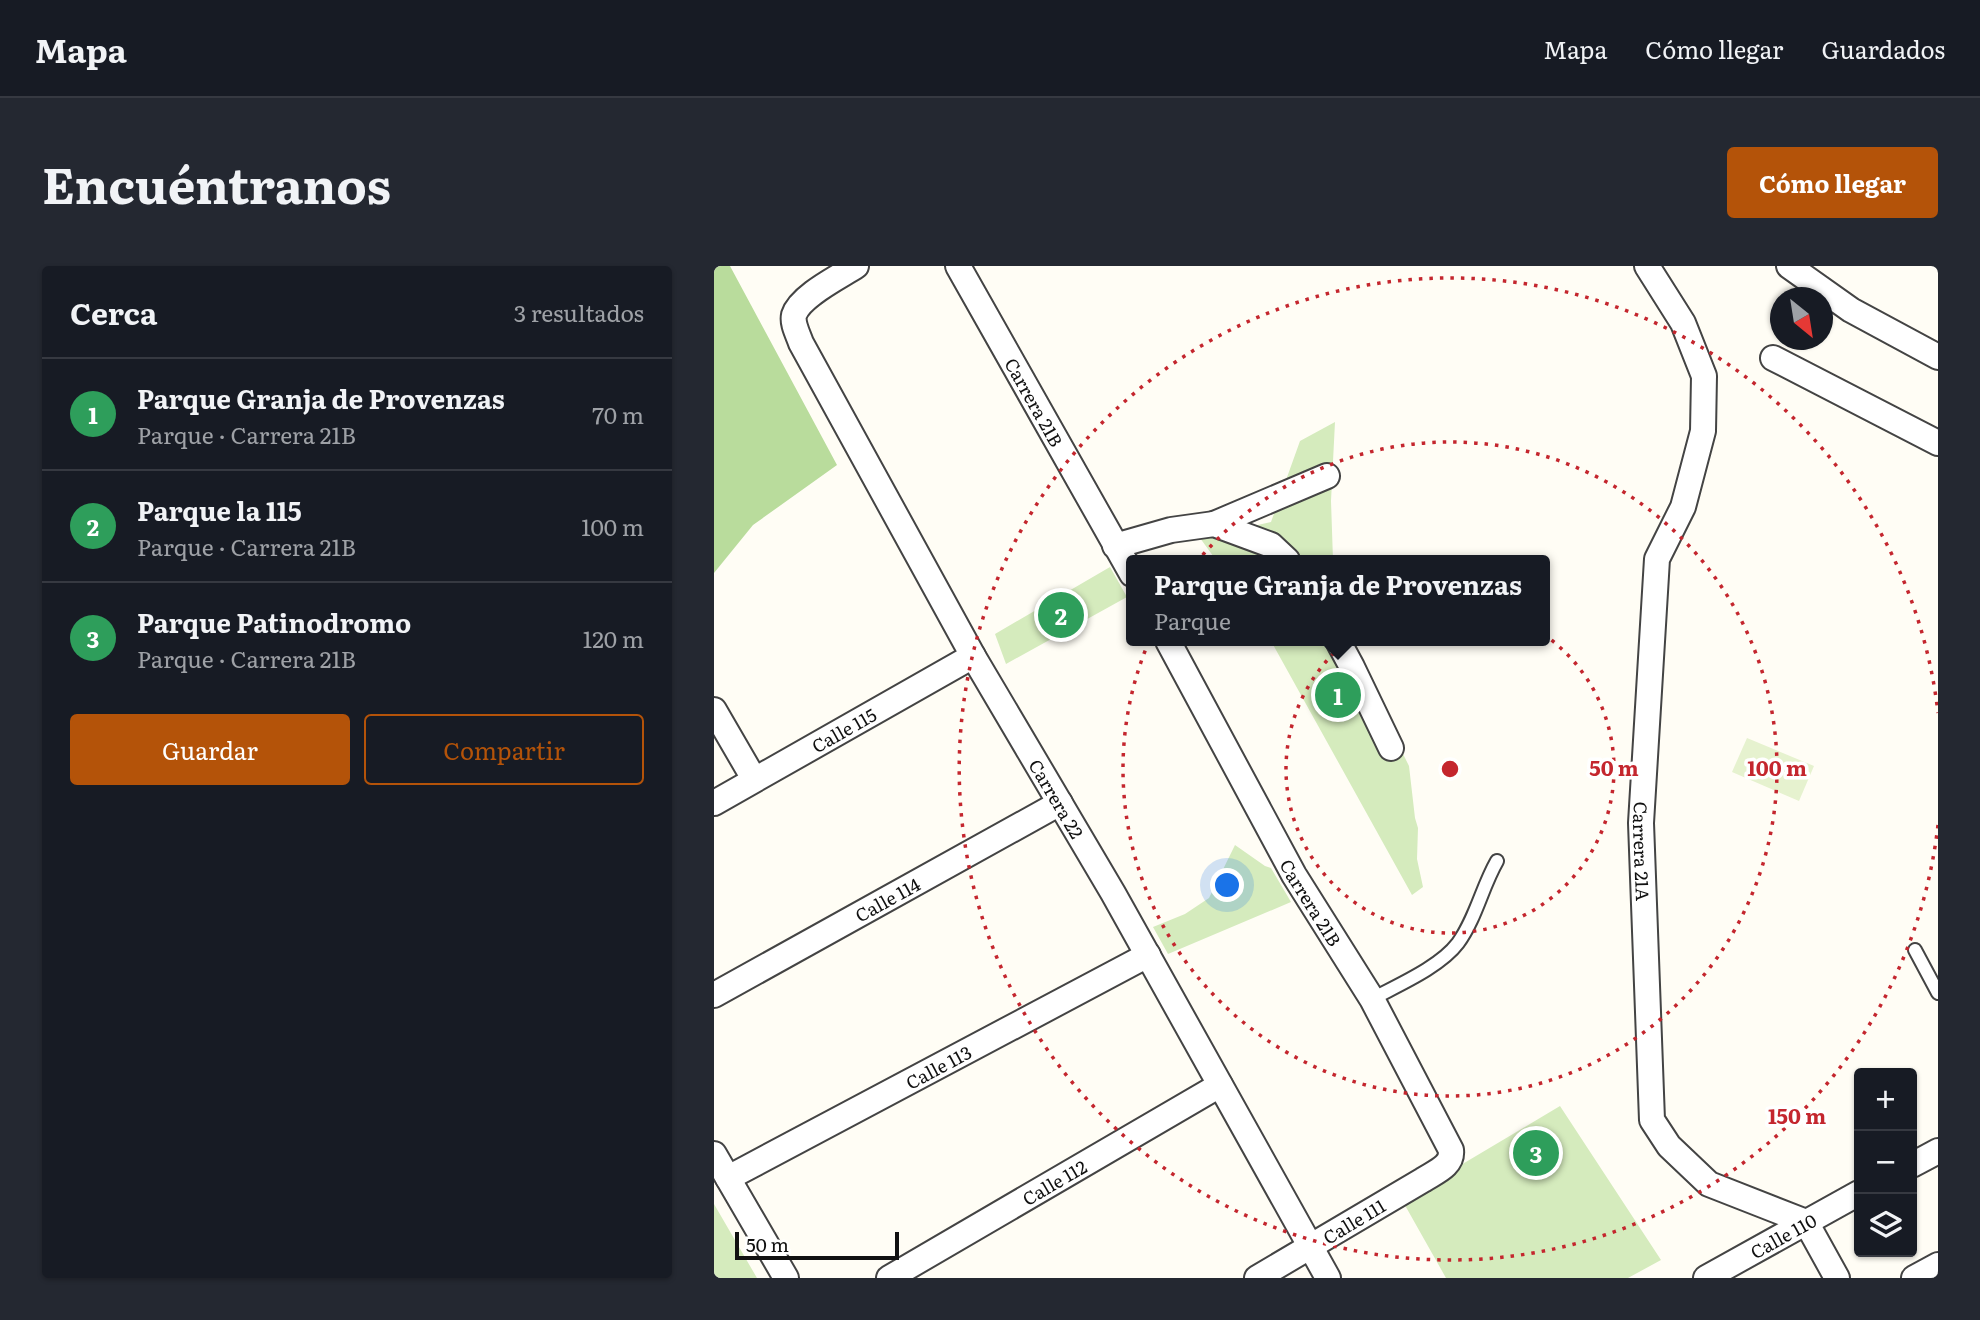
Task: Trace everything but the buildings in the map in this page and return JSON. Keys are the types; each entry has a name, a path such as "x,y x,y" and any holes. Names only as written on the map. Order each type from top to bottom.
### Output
{"street":[{"name":"Carrera 22","path":"856,266 799,306 794,316 794,324 800,343 974,656 1148,955 1328,1278"},
{"name":"Carrera 21B","path":"958,266 1126,564"},
{"name":"Carrera 21A","path":"1647,266 1683,323 1704,376 1703,430 1683,507 1657,559 1641,823 1652,1120 1669,1146 1709,1184 1806,1222"},
{"path":"1788,266 1851,310 1938,357"},
{"path":"1773,358 1938,443"},
{"path":"1115,546 1171,530 1214,524 1327,476"},
{"path":"1214,524 1271,545 1282,555"},
{"name":"Carrera 21B","path":"1171,646 1294,874 1372,999 1451,1150 1450,1162"},
{"path":"1341,646 1391,748"},
{"name":"Calle 115","path":"714,803 974,656"},
{"path":"714,710 754,779"},
{"name":"Calle 114","path":"714,995 1060,803"},
{"name":"Calle 113","path":"727,1178 1148,955"},
{"name":"Calle 112","path":"889,1278 1220,1085"},
{"path":"1917,1162 1938,1151"},
{"path":"714,1154 786,1278"},
{"name":"Calle 111","path":"1257,1278 1450,1162"},
{"name":"Calle 110","path":"1706,1278 1857,1194"},
{"path":"1806,1222 1837,1278"},
{"path":"1914,1278 1938,1265"}],"lane":[{"path":"1372,999 1432,967 1457,944 1497,861"},
{"path":"1915,950 1938,993"}],"green space":[{"path":"714,266 730,266 837,465 753,525 714,573"},
{"path":"1335,422 1331,501 1333,555 1212,555 1200,538 1271,522 1300,441"},
{"path":"1110,567 1126,595 1006,664 995,634"},
{"path":"1274,646 1349,646 1409,766 1418,828 1417,859 1423,887 1412,895"},
{"path":"1747,738 1814,766 1799,801 1732,772"},
{"path":"1235,845 1271,868 1291,902 1168,954 1153,927 1185,914 1209,898"},
{"path":"1560,1106 1661,1260 1628,1278 1446,1278 1402,1200"},
{"path":"714,1204 757,1278 714,1278"}],"place":[{"name":"Parque la 115","path":"1061,615"},
{"name":"Parque Granja de Provenzas","path":"1338,695"},
{"name":"Parque Patinodromo","path":"1536,1153"}]}
